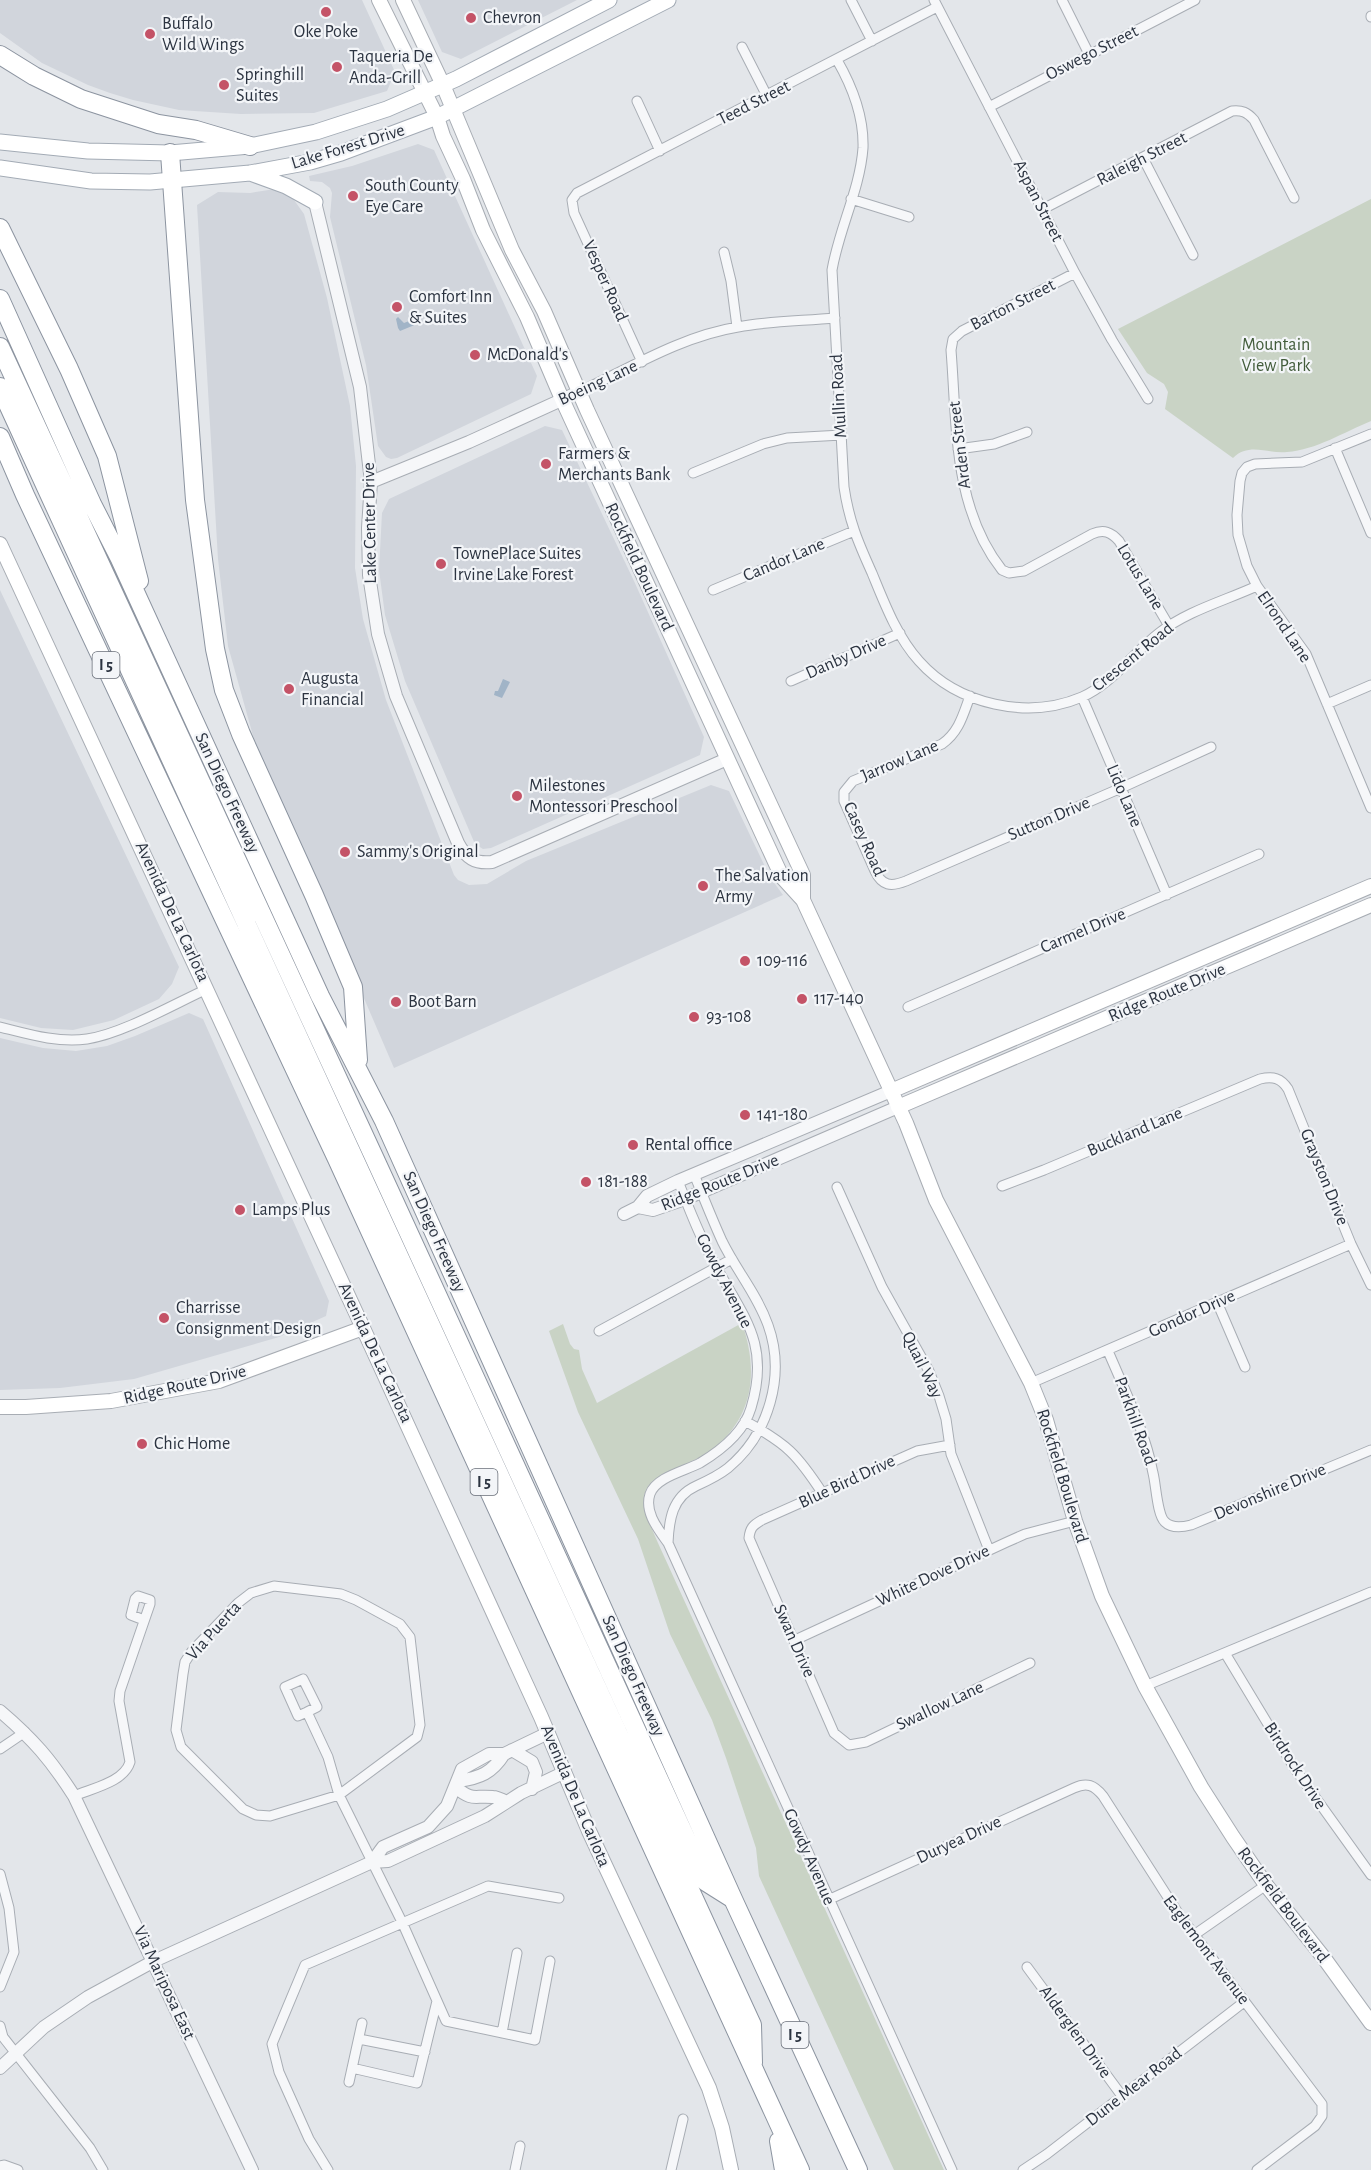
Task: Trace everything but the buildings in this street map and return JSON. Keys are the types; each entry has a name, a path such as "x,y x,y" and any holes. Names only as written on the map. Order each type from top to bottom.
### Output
{"highway":[{"path":"0,55 34,76 89,102 159,124 196,130 250,146"},
{"path":"171,153 195,500 215,649 224,690 241,734 353,987 358,1068"},
{"path":"0,228 69,369 107,456 151,626"},
{"name":"San Diego Freeway","path":"0,299 92,504 151,626 320,996 358,1068 733,1899 858,2170"},
{"path":"0,347 375,1157 706,1882 733,1899"},
{"path":"0,387 752,2025 753,2070"},
{"name":"I 5","path":"0,436 25,495 337,1159 800,2170"},
{"path":"0,468 25,495"},
{"path":"776,2121 783,2170"}],"main road":[{"name":"Rockfield Boulevard","path":"379,0 437,117 483,230 527,317 562,399 782,877 803,900 891,1091 936,1200 1031,1383 1046,1420 1075,1521 1102,1596 1145,1686 1201,1787 1266,1885 1324,1958 1371,2023"},
{"name":"Rockfield Boulevard","path":"403,0 443,85 512,250 544,311 579,392 803,875 803,900"},
{"name":"Lake Forest Drive","path":"0,142 88,151 171,153 250,146 316,132 387,109 443,85 609,0"},
{"name":"Lake Forest Drive","path":"0,168 91,181 173,181 292,166 341,153 453,110 668,0"},
{"path":"250,173 286,186 315,202"},
{"name":"Avenida De La Carlota","path":"0,544 363,1328 548,1733 589,1831 709,2088 722,2128 731,2170"},
{"path":"728,759 751,764"},
{"name":"Ridge Route Drive","path":"891,1091 1371,886"},
{"name":"Ridge Route Drive","path":"898,1107 1371,905"},
{"name":"Ridge Route Drive","path":"0,1407 111,1401 219,1381 363,1328"}],"street":[{"path":"851,0 872,41"},
{"path":"1062,0 1089,54"},
{"name":"Oswego Street","path":"989,106 1194,0"},
{"name":"Teed Street","path":"572,200 577,193 837,60 935,4"},
{"name":"Aspan Street","path":"935,4 1075,273 1148,399"},
{"path":"742,47 767,96"},
{"name":"Mullin Road","path":"837,60 855,98 862,130 860,165 832,270 844,487 850,520 900,633 919,662 948,685 970,696"},
{"path":"637,101 660,151"},
{"name":"Raleigh Street","path":"1043,209 1232,111 1241,110 1254,120 1294,198"},
{"path":"1143,158 1193,255"},
{"path":"851,199 909,217"},
{"name":"Vesper Road","path":"572,200 574,213 642,362"},
{"name":"Lake Center Drive","path":"315,202 360,387 371,482 368,528 369,575 378,634 396,696 458,843 465,854 477,862 492,862 728,759"},
{"path":"724,252 731,281 737,327"},
{"name":"Barton Street","path":"953,339 962,330 1075,273"},
{"name":"Boeing Lane","path":"371,482 469,442 693,339 737,327 835,318"},
{"name":"Arden Street","path":"953,339 951,350 962,482 977,527 998,565 1009,573 1024,572 1092,534 1106,531"},
{"path":"958,449 994,444 1027,432"},
{"path":"1371,434 1335,448 1371,533"},
{"path":"693,473 763,444 787,438 842,435"},
{"name":"Elrond Lane","path":"1335,448 1302,462 1255,464 1247,467 1242,473 1238,502 1238,535 1247,566 1257,586 1306,654 1371,806"},
{"name":"Candor Lane","path":"713,590 854,531"},
{"name":"Lotus Lane","path":"1106,531 1119,541 1169,626"},
{"name":"Crescent Road","path":"970,696 1010,707 1048,705 1082,697 1102,684 1169,626 1257,586"},
{"name":"Danby Drive","path":"792,681 900,633"},
{"path":"1327,704 1371,686"},
{"name":"Jarrow Lane","path":"844,792 853,781 948,740 957,729 970,696"},
{"name":"Lido Lane","path":"1082,697 1167,895"},
{"name":"Sutton Drive","path":"886,885 896,885 906,881 1210,747"},
{"name":"Casey Road","path":"844,792 844,801 874,871 886,885"},
{"name":"Carmel Drive","path":"908,1007 1259,854"},
{"path":"0,1027 52,1039 89,1039 116,1031 207,989"},
{"name":"Buckland Lane","path":"1002,1186 1269,1077"},
{"name":"Grayston Drive","path":"1269,1077 1277,1078 1288,1089 1371,1285"},
{"name":"Ridge Route Drive","path":"891,1091 678,1181 647,1196 638,1207 654,1210 685,1199 898,1107"},
{"name":"Gowdy Avenue","path":"668,1543 669,1519 676,1503 685,1492 717,1475 743,1455 768,1411 774,1394 776,1368 774,1346 768,1323 723,1242 694,1174"},
{"name":"Gowdy Avenue","path":"678,1181 716,1268 750,1325 758,1360 757,1385 751,1410 738,1431 718,1451 698,1464 662,1481 651,1492 649,1503 652,1521 668,1543 952,2170"},
{"name":"Quail Way","path":"837,1187 882,1287 929,1371 946,1419 955,1465 989,1550"},
{"path":"624,1214 638,1207"},
{"name":"Gondor Drive","path":"1031,1383 1352,1244"},
{"path":"599,1331 732,1258"},
{"path":"1217,1302 1245,1367"},
{"name":"Parkhill Road","path":"1108,1351 1145,1441 1161,1516 1168,1525"},
{"path":"745,1420 778,1440 796,1456 823,1494"},
{"name":"Blue Bird Drive","path":"750,1531 754,1524 917,1451 950,1445"},
{"name":"Devonshire Drive","path":"1168,1525 1178,1528 1191,1525 1371,1450"},
{"name":"White Dove Drive","path":"795,1640 1025,1534 1075,1521"},
{"name":"Swan Drive","path":"750,1531 749,1538 834,1733 849,1745"},
{"name":"Via Puerta","path":"274,1586 341,1594 400,1624 410,1637 420,1725 417,1737 339,1795 270,1816 256,1815 243,1809 181,1747 176,1730 185,1662 192,1651 238,1603 251,1593 274,1586"},
{"path":"1145,1686 1371,1592"},
{"path":"75,1796 123,1776 129,1766 119,1701 120,1691 144,1620"},
{"name":"Birdrock Drive","path":"1225,1653 1295,1769 1371,1875"},
{"name":"Swallow Lane","path":"849,1745 866,1742 1029,1664"},
{"name":"Via Mariposa East","path":"0,1711 25,1732 50,1759 75,1796 252,2170"},
{"path":"307,1712 328,1757 339,1795 402,1922 446,2021 535,2040 550,1961"},
{"path":"0,1749 25,1732"},
{"path":"372,1862 383,1847 428,1827 447,1806 462,1769 489,1754 508,1752 548,1733"},
{"path":"508,1752 532,1762 536,1772 532,1789"},
{"path":"0,2068 44,2027 88,1997 154,1961 372,1862 388,1861 484,1816 565,1772"},
{"path":"457,1784 465,1795 479,1799 493,1797 507,1802"},
{"name":"Duryea Drive","path":"828,1900 1083,1784 1090,1784"},
{"name":"Eaglemont Avenue","path":"1090,1784 1097,1788 1103,1796 1162,1891 1322,2104 1322,2116 1315,2126 1257,2170"},
{"path":"0,1874 9,1908 14,1952 0,1987"},
{"path":"1194,1935 1266,1885"},
{"path":"328,2170 309,2139 283,2082 272,2044 305,1965 488,1886 559,1898"},
{"path":"502,2033 517,1953"},
{"name":"Alderglen Drive","path":"1027,1967 1122,2097"},
{"path":"352,2068 417,2083 437,2001"},
{"name":"Dune Mear Road","path":"1023,2170 1244,2002"},
{"path":"349,2082 362,2023"},
{"path":"0,2026 3,2037 90,2148 104,2170"},
{"path":"359,2039 425,2052"},
{"path":"672,2170 683,2119"},
{"path":"515,2170 520,2146"},
{"path":"0,2166 18,2170"}],"shaded area":[{"path":"0,0 362,0 395,72 387,91 314,113 241,114 179,110 110,93 42,63 0,33"},
{"path":"418,0 577,0 461,59 442,52"},
{"path":"418,144 434,150 537,376 531,394 391,459 386,457 378,446 366,365 330,217 332,193 330,188 322,182 310,181 309,176 352,166"},
{"path":"275,189 289,193 304,214 327,298 350,406 356,466 355,568 363,619 386,700 454,875 458,880 469,885 487,884 526,861 711,785 729,791 770,877 783,895 394,1068 257,750 228,646 218,559 197,205 218,192 250,193"},
{"path":"545,426 562,430 634,581 704,737 700,755 491,848 483,849 475,844 405,681 385,615 379,570 382,513 389,499"},
{"path":"0,590 179,967 172,984 159,999 114,1020 73,1030 41,1028 0,1018"},
{"path":"189,1013 203,1019 329,1301 326,1316 279,1337 134,1379 60,1388 0,1390 0,1038 43,1048 76,1051 107,1046"}],"green space":[{"name":"Mountain View Park","path":"1371,199 1371,421 1330,440 1298,451 1252,450 1239,453 1233,458 1165,409 1168,392 1164,384 1147,373 1118,329"},
{"path":"742,1323 750,1359 751,1377 744,1410 736,1425 709,1452 663,1474 649,1485 644,1496 645,1510 944,2170 894,2170 759,1876 756,1848 712,1720 670,1634 638,1539 578,1412 549,1331 563,1324 570,1344 574,1349 579,1350 582,1369 597,1403"}],"water":[{"path":"398,317 404,323 414,319 417,324 400,331 396,319"},
{"path":"503,679 510,682 502,698 494,695"}],"place":[{"name":"Oke Poke","path":"326,12"},
{"name":"Chevron","path":"471,18"},
{"name":"Buffalo Wild Wings","path":"150,34"},
{"name":"Taqueria De Anda-Grill","path":"337,67"},
{"name":"Springhill Suites","path":"224,85"},
{"name":"South County Eye Care","path":"353,196"},
{"name":"Comfort Inn & Suites","path":"397,307"},
{"name":"McDonald's","path":"475,355"},
{"name":"Farmers & Merchants Bank","path":"546,464"},
{"name":"TownePlace Suites Irvine Lake Forest","path":"441,564"},
{"name":"Augusta Financial","path":"289,689"},
{"name":"Milestones Montessori Preschool","path":"517,796"},
{"name":"Sammy's Original","path":"345,852"},
{"name":"The Salvation Army","path":"703,886"},
{"name":"109-116","path":"745,961"},
{"name":"117-140","path":"802,999"},
{"name":"Boot Barn","path":"396,1002"},
{"name":"93-108","path":"694,1017"},
{"name":"141-180","path":"745,1115"},
{"name":"Rental office","path":"633,1145"},
{"name":"181-188","path":"586,1182"},
{"name":"Lamps Plus","path":"240,1210"},
{"name":"Charrisse Consignment Design","path":"164,1318"},
{"name":"Chic Home","path":"142,1444"}]}
